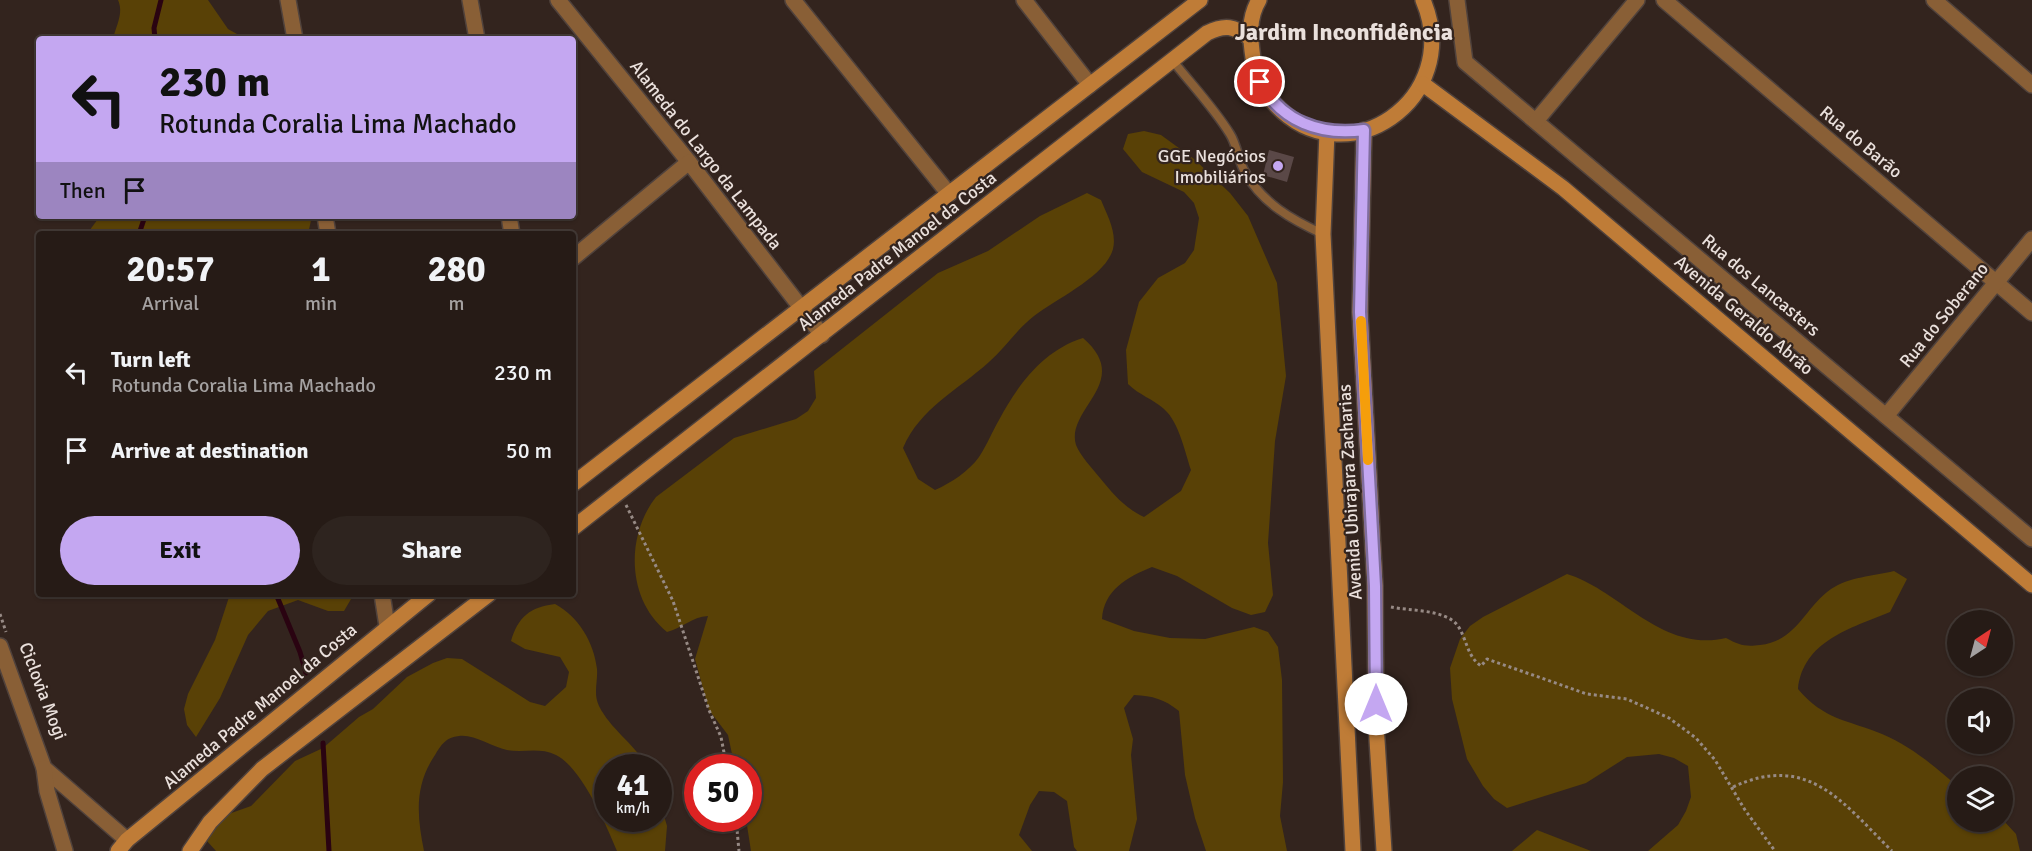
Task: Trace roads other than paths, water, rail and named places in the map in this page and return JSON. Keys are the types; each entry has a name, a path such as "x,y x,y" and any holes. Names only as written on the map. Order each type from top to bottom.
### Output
{"main road":[{"name":"Alameda Padre Manoel da Costa","path":"576,482 1200,0"},
{"path":"1259,0 1250,25 1254,71 1266,93 1289,116 1303,125 1327,132 1364,130 1388,121 1407,105 1423,84 1432,57 1432,29 1423,0"},
{"name":"Alameda Padre Manoel da Costa","path":"576,526 1207,33 1221,26 1237,28 1250,38"},
{"name":"Avenida Geraldo Abrão","path":"1423,84 1563,188 2032,585"},
{"name":"Avenida Ubirajara Zacharias","path":"1364,130 1360,312 1375,603 1376,724 1384,851"},
{"name":"Avenida Ubirajara Zacharias","path":"1327,132 1323,234 1353,851"},
{"name":"Alameda Padre Manoel da Costa","path":"127,847 301,697 425,597"},
{"path":"190,851 210,822 262,770 485,597"}],"street":[{"path":"288,0 294,36"},
{"path":"470,0 476,36"},
{"name":"Alameda do Largo da Lampada","path":"558,0 689,162 822,335"},
{"path":"793,0 949,194"},
{"path":"1024,0 1090,85"},
{"name":"Rua dos Lancasters","path":"1457,0 1465,62 2032,539"},
{"path":"1536,121 1637,0"},
{"name":"Rua do Barão","path":"1664,0 2032,313"},
{"path":"1934,0 2032,85"},
{"path":"576,256 689,162"},
{"name":"Rua do Soberano","path":"1886,416 2032,239"},
{"path":"382,597 387,626"},
{"path":"3,640 44,768 47,790 65,851"},
{"path":"44,768 127,847"}],"lane":[{"path":"1173,61 1227,129 1244,171 1254,187 1280,212 1295,222 1323,234"}],"waterway":[{"path":"155,36 154,28 161,0"},
{"path":"140,231 144,219"},
{"path":"277,597 300,652 306,673"},
{"path":"323,743 329,851"}],"place":[{"name":"GGE Negócios Imobiliários","path":"1278,166"}],"district":[{"name":"Jardim Inconfidência","path":"1344,32"}]}
